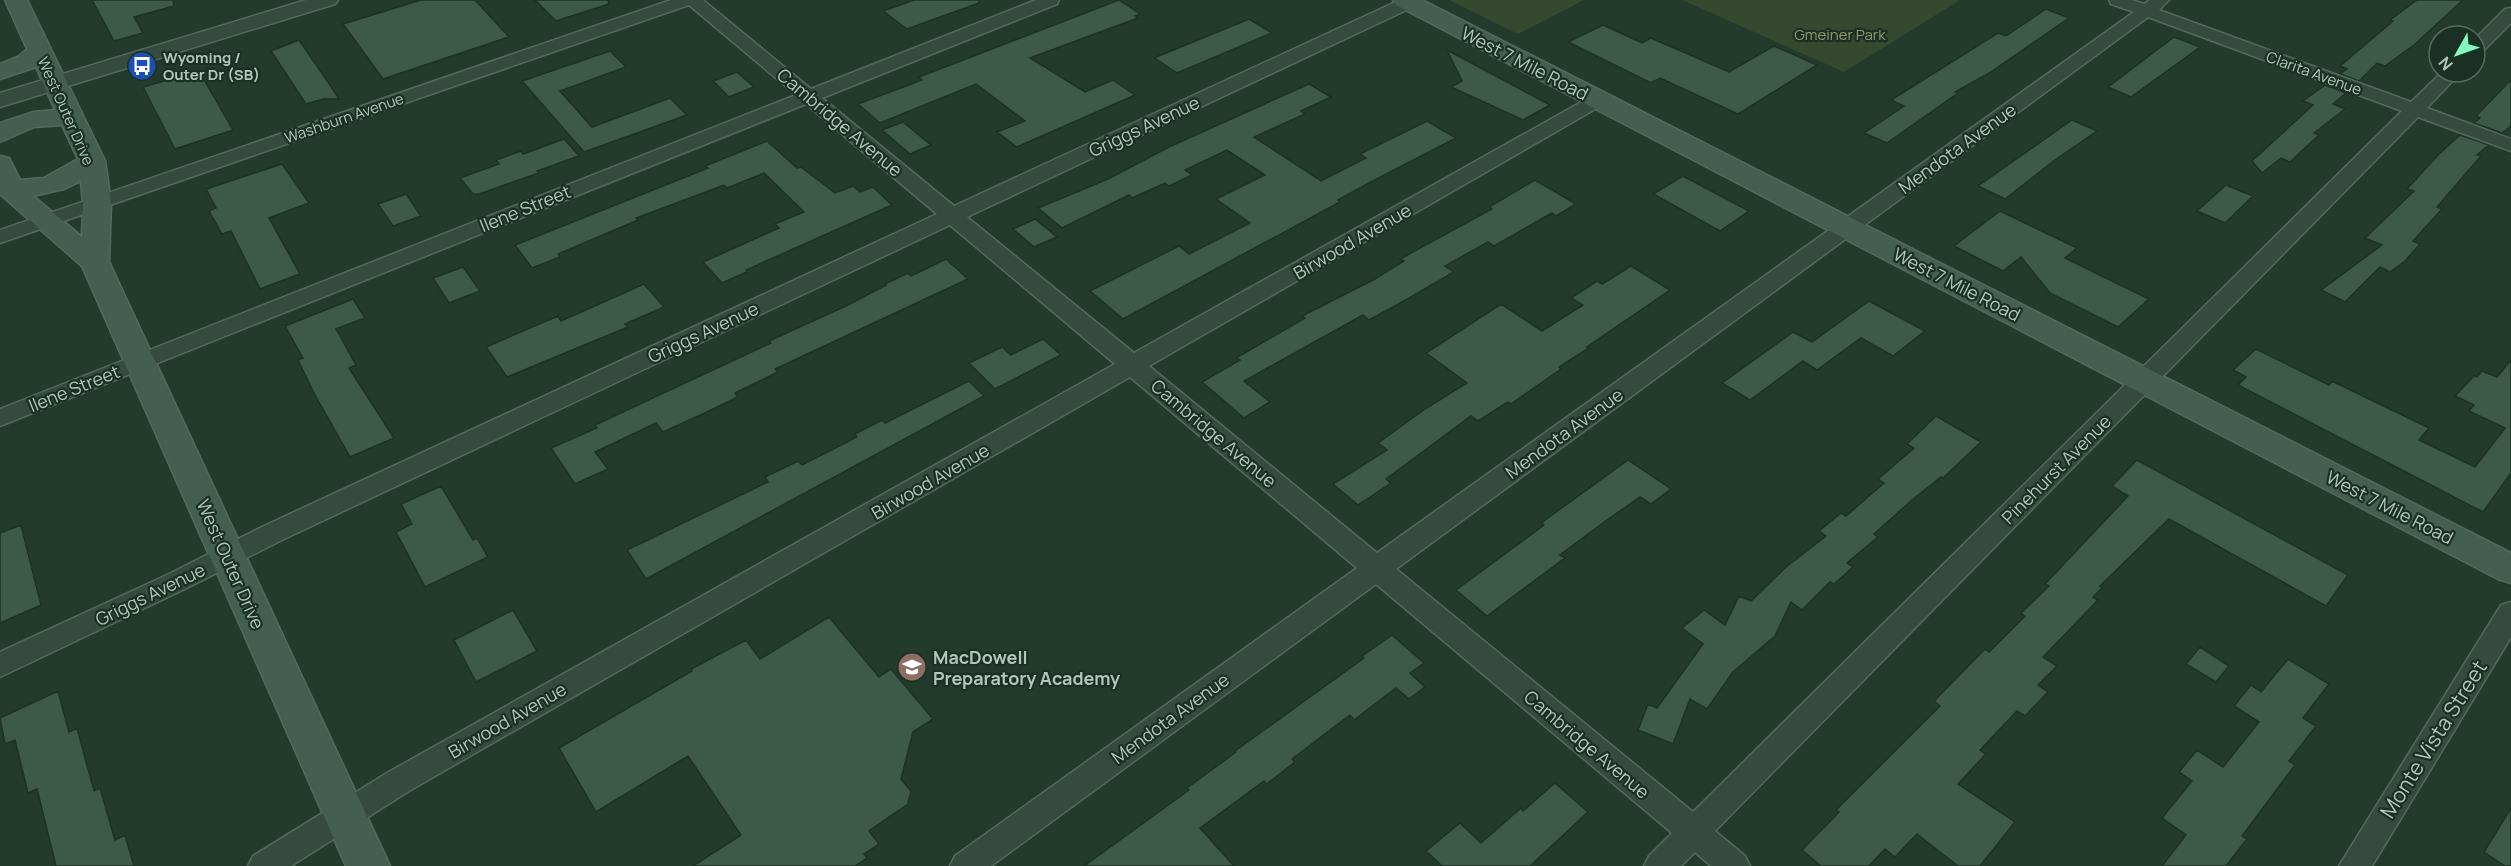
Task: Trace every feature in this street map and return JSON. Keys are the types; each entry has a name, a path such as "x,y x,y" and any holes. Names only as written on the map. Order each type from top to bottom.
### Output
{"main road":[{"name":"West Outer Drive","path":"16,0 93,161 97,203 95,262 368,866"},
{"name":"West 7 Mile Road","path":"1406,1 2511,569"},
{"path":"0,72 27,62 40,51"},
{"path":"0,134 41,118 72,118"},
{"path":"5,176 34,189 57,184 75,175 93,161"},
{"name":"West Outer Drive","path":"5,176 45,221 95,262"}],"street":[{"path":"0,100 328,0"},
{"name":"Washburn Avenue","path":"0,237 687,0"},
{"name":"Cambridge Avenue","path":"693,0 1734,866"},
{"name":"Ilene Street","path":"0,418 1051,0"},
{"name":"Clarita Avenue","path":"2117,0 2154,5 2415,110 2511,145"},
{"name":"Griggs Avenue","path":"0,665 273,532 952,216 1406,1"},
{"name":"Mendota Avenue","path":"966,866 2154,5"},
{"path":"2487,37 2511,13"},
{"name":"Pinehurst Avenue","path":"1660,866 2440,84"},
{"name":"Birwood Avenue","path":"264,866 407,777 1598,100"},
{"name":"Monte Vista Street","path":"2355,866 2511,613"}],"green space":[{"path":"1449,0 1584,0 1518,34"},
{"name":"Gmeiner Park","path":"1682,0 1960,0 1844,72"}],"building":[{"path":"92,0 173,0 174,6 134,17 143,33 114,41"},
{"path":"421,0 475,0 509,37 383,79 343,24"},
{"path":"535,0 608,0 609,4 556,21"},
{"path":"914,0 979,0 979,3 907,29 883,11"},
{"path":"1119,0 1140,14 1135,16 1138,18 1030,58 1085,92 1113,80 1135,95 1017,147 997,132 1025,121 976,84 880,123 858,104 922,80 919,77"},
{"path":"2417,0 2463,0 2437,24 2427,24 2427,33 2385,66 2377,63 2359,81 2340,74 2347,69 2340,66 2393,21 2390,20"},
{"path":"2046,9 2069,18 1991,72 1955,92 1958,93 1887,143 1864,133 1904,106 1891,100 1998,33 2006,36"},
{"path":"1249,19 1272,33 1177,73 1154,58"},
{"path":"1603,25 1642,43 1651,38 1729,72 1774,46 1817,65 1738,114 1660,78 1651,83 1568,42"},
{"path":"2174,37 2200,47 2131,97 2108,87"},
{"path":"299,40 339,99 323,99 306,104 271,51"},
{"path":"1447,50 1550,105 1523,120 1451,87 1462,81"},
{"path":"610,51 626,67 560,91 592,127 670,98 687,115 584,152 522,81"},
{"path":"199,71 233,130 175,149 143,87"},
{"path":"737,72 754,87 729,97 713,81"},
{"path":"2511,80 2511,126 2502,133 2474,123 2480,118 2476,116"},
{"path":"1309,84 1331,97 1301,111 1305,114 1254,137 1321,181 1366,158 1360,154 1427,121 1456,138 1367,184 1338,200 1340,202 1123,319 1090,291 1179,246 1189,254 1250,223 1216,199 1265,175 1227,150 1185,170 1192,175 1169,186 1165,183 1132,198 1129,195 1062,228 1038,208 1108,179 1169,147"},
{"path":"2325,85 2346,93 2333,104 2345,109 2314,133 2319,135 2290,162 2281,158 2262,173 2252,161 2313,105 2303,101"},
{"path":"2072,120 2097,131 2005,199 1978,186"},
{"path":"903,122 931,145 910,154 882,130"},
{"path":"2460,135 2489,145 2477,155 2481,156 2437,207 2442,209 2413,241 2420,244 2405,261 2390,272 2380,267 2345,302 2321,290 2382,245 2365,238 2414,191 2407,189"},
{"path":"564,139 579,156 537,171 539,173 479,194 473,194 460,178 499,164 496,160 521,151 523,154"},
{"path":"767,141 797,168 801,167 835,193 853,186 860,192 873,187 892,205 746,270 747,272 722,283 703,262 779,228 775,224 804,212 764,173 727,188 724,185 636,218 638,220 558,254 560,257 532,268 515,245 708,168 705,166"},
{"path":"282,164 309,203 269,218 300,274 260,289 231,231 222,234 209,211 216,208 206,189"},
{"path":"1683,176 1749,211 1720,231 1653,194"},
{"path":"1535,180 1576,204 1556,216 1552,213 1494,246 1488,242 1445,266 1454,272 1404,301 1369,320 1363,315 1244,381 1270,402 1244,418 1202,382 1240,360 1236,358 1305,318 1302,316 1373,280 1404,261 1400,259 1492,209 1489,207"},
{"path":"2226,185 2253,196 2225,223 2197,211"},
{"path":"406,194 421,216 393,226 378,204"},
{"path":"2000,211 2077,248 2065,258 2149,299 2118,327 2050,293 2021,257 2003,271 1954,246"},
{"path":"1035,219 1057,237 1034,247 1013,229"},
{"path":"946,259 968,279 775,369 778,372 735,393 738,397 707,412 663,432 656,423 595,452 608,469 575,484 551,448 597,428 595,425 771,343 769,341 848,305 885,284 908,273 911,276"},
{"path":"1631,266 1670,290 1559,367 1561,369 1511,404 1508,402 1478,421 1471,416 1386,479 1391,483 1358,505 1333,484 1387,450 1378,443 1425,409 1467,383 1426,353 1501,304 1542,331 1583,305 1571,298 1597,281 1602,284"},
{"path":"463,267 480,291 449,303 433,278"},
{"path":"644,284 664,307 625,324 628,327 507,377 486,347 558,316 561,321"},
{"path":"353,299 365,318 336,329 356,365 349,368 394,438 350,457 315,395 298,360 303,358 285,326"},
{"path":"1869,301 1925,331 1893,356 1861,338 1817,370 1803,361 1750,400 1722,383 1793,332 1812,342"},
{"path":"1043,339 1061,355 995,389 969,363 1002,347 1011,355"},
{"path":"2256,349 2329,385 2332,381 2429,428 2419,440 2475,467 2505,428 2469,411 2474,405 2455,396 2482,371 2497,377 2511,360 2511,473 2483,512 2238,385 2246,377 2233,370"},
{"path":"969,381 984,396 646,579 627,550 768,482 765,477 798,461 802,465 857,437 855,434 882,420 885,423"},
{"path":"1936,416 1981,442 1943,478 1941,477 1912,500 1874,534 1878,537 1847,563 1853,567 1834,584 1830,582 1802,610 1791,602 1775,636 1733,672 1707,709 1690,699 1673,744 1638,730 1648,704 1657,708 1703,644 1682,628 1704,610 1725,625 1739,596 1751,601 1786,567 1826,536 1819,531 1841,513 1846,516 1884,483 1878,479 1914,448 1907,444"},
{"path":"1628,460 1671,489 1651,504 1640,497 1560,555 1565,558 1487,616 1456,590 1544,525 1541,523"},
{"path":"2137,460 2348,575 2326,606 2169,519 2100,586 2102,588 2093,597 2098,600 2043,657 2057,666 2038,685 2048,692 2025,716 2017,711 1980,750 1986,754 1958,784 2015,822 1980,866 1958,866 1917,834 1895,857 1885,849 1869,866 1821,866 1802,850 1839,812 1836,810 1940,706 1934,701 1985,649 1989,652 2025,616 2021,613 2049,586 2045,584 2128,496 2112,486"},
{"path":"441,486 473,540 477,538 488,557 425,587 396,532 412,524 401,504"},
{"path":"21,525 41,605 0,623 0,533"},
{"path":"513,610 537,651 476,682 454,640"},
{"path":"829,617 879,677 891,669 933,719 913,732 901,779 911,791 908,804 869,831 879,844 864,854 867,858 855,866 693,866 741,835 688,756 596,812 559,748 692,671 691,669 746,640 760,659"},
{"path":"1392,635 1424,663 1410,673 1425,687 1409,699 1396,688 1354,720 1350,715 1292,759 1295,762 1267,784 1264,781 1200,828 1234,866 1084,866 1189,790 1187,788 1235,751 1364,658 1362,656"},
{"path":"2200,647 2229,666 2216,682 2186,664"},
{"path":"2288,659 2329,684 2303,718 2316,726 2289,761 2295,765 2242,836 2247,839 2226,866 2162,866 2186,835 2162,818 2192,781 2179,772 2197,750 2223,767 2259,722 2234,706 2251,685 2261,692"},
{"path":"58,691 69,732 77,728 94,791 100,788 115,840 125,835 134,866 56,866 37,789 28,793 15,740 5,744 0,718"},
{"path":"1555,783 1588,812 1530,866 1442,866 1426,851 1460,823 1481,843 1521,808 1523,811"},
{"path":"2511,808 2511,866 2505,866 2484,852"}],"place":[{"name":"Wyoming / Outer Dr (SB)","path":"142,66"},
{"name":"MacDowell Preparatory Academy","path":"912,667"}]}
